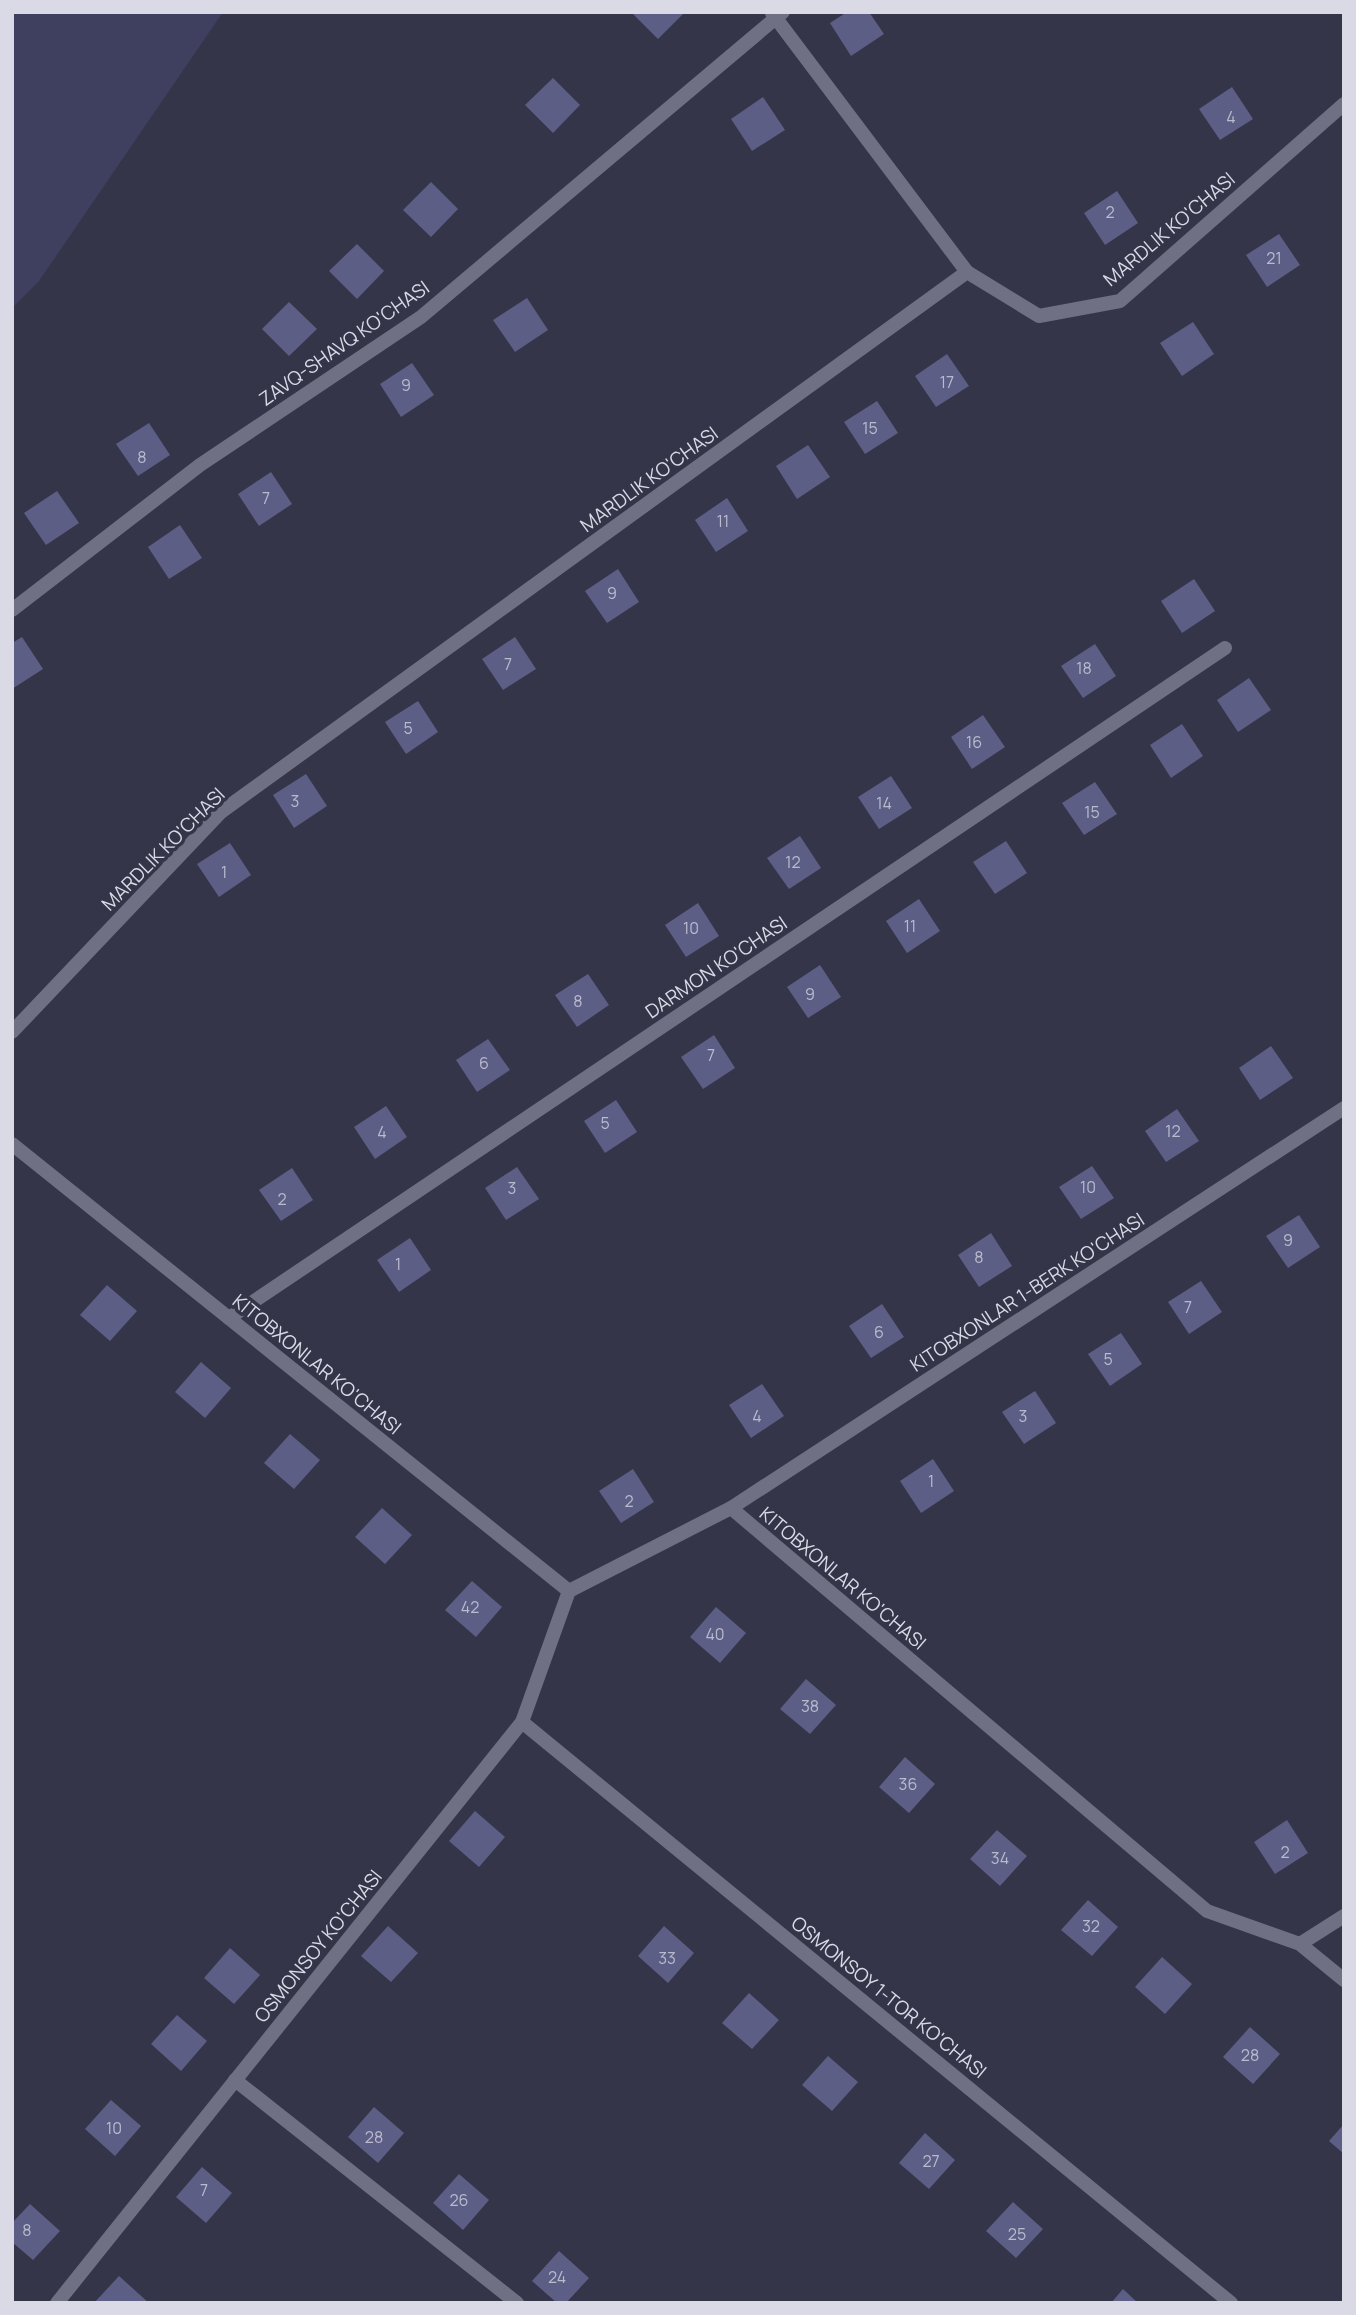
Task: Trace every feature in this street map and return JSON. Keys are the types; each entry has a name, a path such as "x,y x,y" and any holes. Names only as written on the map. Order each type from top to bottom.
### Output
{"street":[{"path":"776,14 967,272"},
{"name":"ZAVQ-SHAVQ KO'CHASI","path":"12,610 200,465 422,317 776,14"},
{"name":"MARDLIK KO'CHASI","path":"12,1032 221,812 967,272 1039,316 1120,301 1344,104"},
{"name":"DARMON KO'CHASI","path":"229,1318 1225,648"},
{"name":"KITOBXONLAR 1-BERK KO'CHASI","path":"731,1508 1344,1108"},
{"name":"KITOBXONLAR KO'CHASI","path":"12,1144 569,1591 731,1508 1207,1911 1300,1944 1344,1980"},
{"name":"OSMONSOY KO'CHASI","path":"57,2303 522,1722 569,1591"},
{"name":"OSMONSOY 1-TOR KO'CHASI","path":"522,1722 1231,2303"},
{"path":"1300,1944 1344,1916"},
{"path":"235,2080 517,2303"}],"shaded area":[{"path":"12,12 223,12 39,281 12,308"}],"building":[{"path":"631,12 685,12 658,39"},
{"path":"847,12 869,12 884,34 851,56 830,23"},
{"path":"553,78 580,105 553,133 525,105"},
{"path":"1232,87 1253,119 1220,140 1199,109"},
{"path":"763,97 785,130 752,151 731,119"},
{"path":"431,182 458,209 431,237 403,210"},
{"path":"1117,191 1138,223 1105,245 1084,213"},
{"path":"1279,234 1300,265 1267,287 1246,255"},
{"path":"357,244 384,271 357,299 329,271"},
{"path":"527,298 548,330 515,352 493,320"},
{"path":"289,302 317,329 289,356 262,329"},
{"path":"1193,322 1214,354 1182,376 1160,343"},
{"path":"947,354 969,386 936,407 915,376"},
{"path":"412,363 434,395 401,417 380,384"},
{"path":"877,401 898,433 865,454 844,422"},
{"path":"149,423 170,455 138,476 116,444"},
{"path":"808,445 830,477 797,499 776,466"},
{"path":"271,472 292,504 259,526 238,494"},
{"path":"57,491 79,523 46,545 24,513"},
{"path":"727,498 748,531 716,552 695,520"},
{"path":"180,525 202,558 169,579 148,547"},
{"path":"618,569 639,602 607,623 585,591"},
{"path":"1194,579 1215,611 1182,633 1161,601"},
{"path":"22,637 43,669 12,689 12,643"},
{"path":"515,637 536,669 503,690 482,659"},
{"path":"1095,644 1116,676 1083,698 1061,666"},
{"path":"1249,678 1271,710 1238,732 1217,700"},
{"path":"418,701 438,732 406,754 385,722"},
{"path":"983,715 1005,747 972,769 951,737"},
{"path":"1182,724 1203,756 1171,778 1150,745"},
{"path":"306,774 327,806 294,828 273,795"},
{"path":"891,776 912,808 879,829 858,797"},
{"path":"1095,782 1117,814 1084,835 1062,803"},
{"path":"800,836 821,868 789,889 767,858"},
{"path":"1006,841 1027,873 995,894 973,862"},
{"path":"230,843 251,875 219,897 197,864"},
{"path":"919,899 940,931 907,953 886,921"},
{"path":"698,903 719,936 686,957 665,925"},
{"path":"820,965 841,997 808,1018 787,987"},
{"path":"588,974 609,1005 577,1027 555,995"},
{"path":"714,1035 735,1068 703,1089 681,1057"},
{"path":"488,1039 510,1070 477,1092 456,1060"},
{"path":"1271,1046 1293,1078 1260,1100 1239,1068"},
{"path":"616,1100 637,1132 605,1153 584,1121"},
{"path":"386,1106 407,1137 375,1159 354,1127"},
{"path":"1177,1109 1199,1141 1166,1162 1145,1131"},
{"path":"1092,1166 1114,1198 1081,1219 1059,1187"},
{"path":"517,1167 539,1199 506,1220 485,1188"},
{"path":"292,1168 313,1200 281,1221 259,1190"},
{"path":"1299,1215 1320,1247 1288,1268 1266,1236"},
{"path":"991,1233 1012,1266 979,1287 958,1255"},
{"path":"410,1238 431,1270 399,1292 377,1260"},
{"path":"1201,1281 1222,1312 1189,1334 1168,1302"},
{"path":"107,1285 137,1311 110,1341 80,1315"},
{"path":"882,1304 904,1337 871,1358 849,1326"},
{"path":"1121,1333 1142,1364 1110,1386 1088,1354"},
{"path":"201,1362 231,1388 205,1418 175,1392"},
{"path":"762,1384 784,1416 751,1438 729,1405"},
{"path":"1035,1391 1056,1423 1024,1444 1002,1412"},
{"path":"290,1434 320,1460 294,1489 264,1463"},
{"path":"933,1459 954,1491 921,1513 900,1481"},
{"path":"633,1469 654,1502 621,1523 599,1491"},
{"path":"382,1508 412,1535 385,1564 355,1537"},
{"path":"472,1581 502,1607 476,1637 445,1610"},
{"path":"716,1607 746,1633 720,1663 690,1637"},
{"path":"806,1679 836,1705 810,1734 780,1709"},
{"path":"905,1757 935,1784 909,1813 879,1787"},
{"path":"475,1811 505,1837 479,1867 449,1841"},
{"path":"1287,1820 1308,1853 1275,1874 1254,1842"},
{"path":"997,1830 1027,1856 1000,1886 970,1859"},
{"path":"1088,1900 1118,1927 1092,1956 1061,1930"},
{"path":"388,1926 418,1953 391,1982 361,1956"},
{"path":"664,1926 694,1953 668,1983 638,1956"},
{"path":"230,1948 260,1975 234,2004 204,1978"},
{"path":"1162,1957 1192,1984 1165,2014 1135,1987"},
{"path":"749,1993 779,2020 752,2049 722,2023"},
{"path":"177,2015 207,2041 181,2071 151,2044"},
{"path":"1250,2027 1280,2054 1253,2084 1223,2057"},
{"path":"828,2056 858,2082 832,2111 802,2085"},
{"path":"111,2100 141,2126 115,2156 85,2129"},
{"path":"374,2107 404,2133 378,2163 348,2137"},
{"path":"1344,2124 1344,2154 1329,2141"},
{"path":"925,2133 955,2160 929,2189 899,2163"},
{"path":"202,2167 232,2193 206,2223 176,2197"},
{"path":"459,2174 489,2200 463,2230 433,2203"},
{"path":"1013,2202 1043,2229 1016,2258 986,2231"},
{"path":"30,2204 60,2231 33,2260 12,2242 12,2223"},
{"path":"559,2251 589,2278 566,2303 557,2303 532,2281"},
{"path":"119,2276 149,2303 94,2303"},
{"path":"1123,2289 1138,2303 1111,2303"}]}
